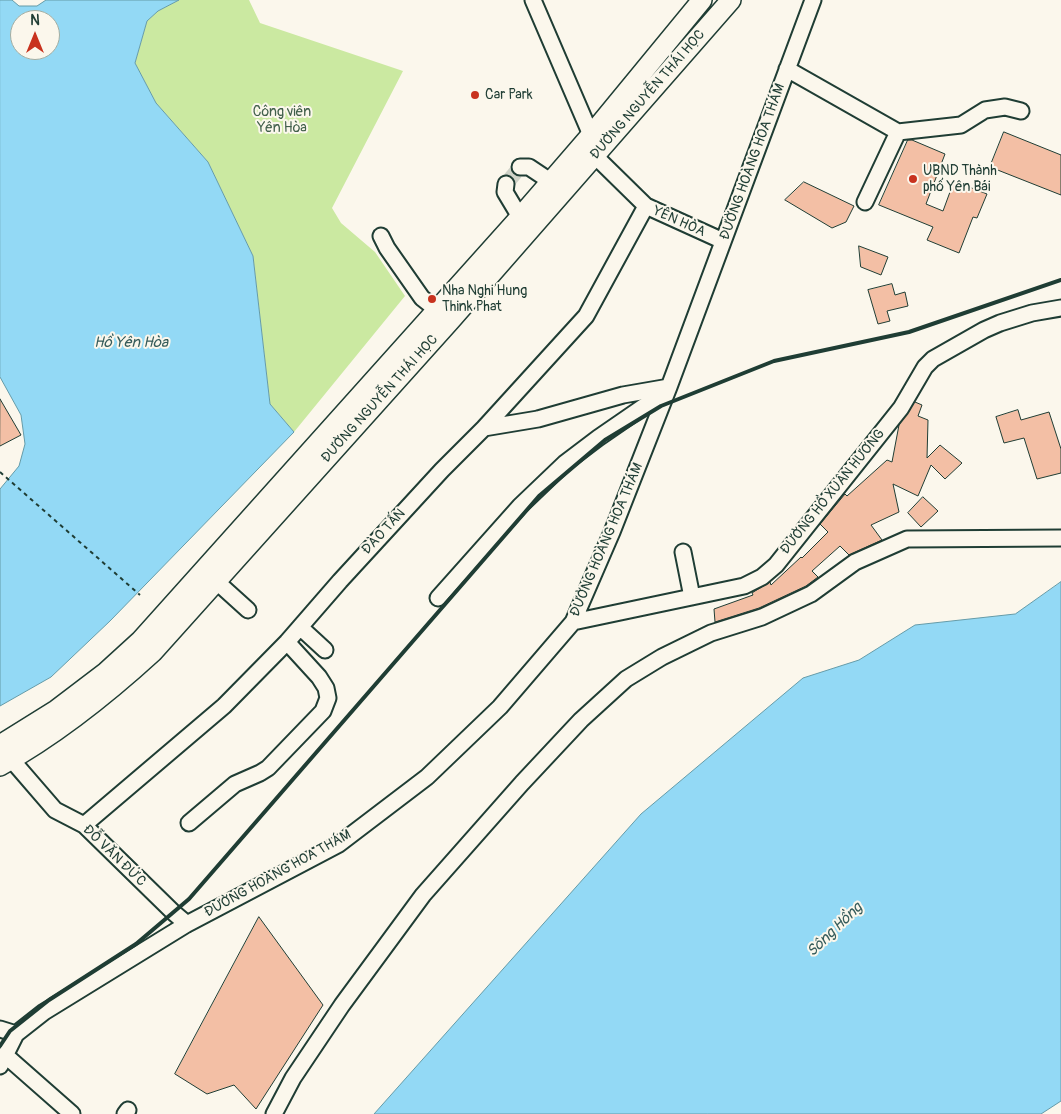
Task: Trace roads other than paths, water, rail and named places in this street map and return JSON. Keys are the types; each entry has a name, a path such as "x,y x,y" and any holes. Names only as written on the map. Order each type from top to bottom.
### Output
{"main road":[{"name":"ĐƯỜNG NGUYỄN THÁI HỌC","path":"3,754 66,725 117,685 154,652 217,582 444,315 520,217 592,134 702,0"},
{"name":"ĐƯỜNG NGUYỄN THÁI HỌC","path":"3,754 106,672 140,641 595,156 731,0"}],"street":[{"path":"533,0 592,134"},
{"name":"ĐƯỜNG HOÀNG HOA THÁM","path":"16,1034 44,1012 188,924 339,844 427,777 500,707 573,622 612,532 667,393 813,0"},
{"path":"787,69 898,132 960,125 985,110 1005,107 1021,112"},
{"path":"865,202 898,132"},
{"name":"YÊN HÒA","path":"595,156 646,206 723,242"},
{"path":"520,167 529,167 550,181"},
{"path":"506,184 505,192 520,217"},
{"name":"ĐÀO TẤN","path":"84,825 224,706 287,642 416,498 484,428 586,316 646,206"},
{"path":"382,236 387,248 422,298 444,315"},
{"name":"ĐƯỜNG HỒ XUÂN HƯƠNG","path":"573,622 744,586 770,572 900,408 926,367 937,355 1000,324 1032,314 1061,308"},
{"path":"484,428 538,419 624,395 667,393"},
{"path":"438,598 520,506 565,463 643,407 667,393"},
{"path":"274,1114 293,1078 342,1005 423,895 522,783 581,720 626,679 662,657 711,633 762,617 811,594 855,562 907,539 1061,538"},
{"path":"683,552 692,597"},
{"path":"217,582 248,610"},
{"path":"300,627 325,650"},
{"path":"189,822 235,784 268,768 323,710 328,698 322,681 287,642"},
{"name":"ĐỖ VĂN ĐỨC","path":"3,754 55,810 84,825 174,913 188,924"},
{"path":"0,1028 16,1034 3,1060 72,1114"}],"water":[{"name":"Hồ Yên Hòa","path":"0,0 12,0 19,6 37,6 46,0 179,0 158,11 147,21 135,63 156,103 208,162 253,256 270,404 294,432 110,621 51,677 0,706 0,489 19,466 25,444 21,415 0,377"},
{"name":"Sông Hồng","path":"1061,582 1061,1101 1041,1114 374,1114 641,814 803,678 859,660 915,625 1015,614"}],"tunnel":[{"path":"506,184 520,167"}],"railway":[{"path":"0,1046 10,1031 49,1000 136,944 189,899 539,496 605,440 661,406 774,361 909,332 1061,280"}],"place":[{"name":"Car Park","path":"475,95"},
{"name":"UBND Thành phố Yên Bái","path":"913,179"},
{"name":"Nha Nghi Hung Think Phat","path":"432,299"}],"park label":[{"name":"Công viên Yên Hòa","path":"282,120"}]}
